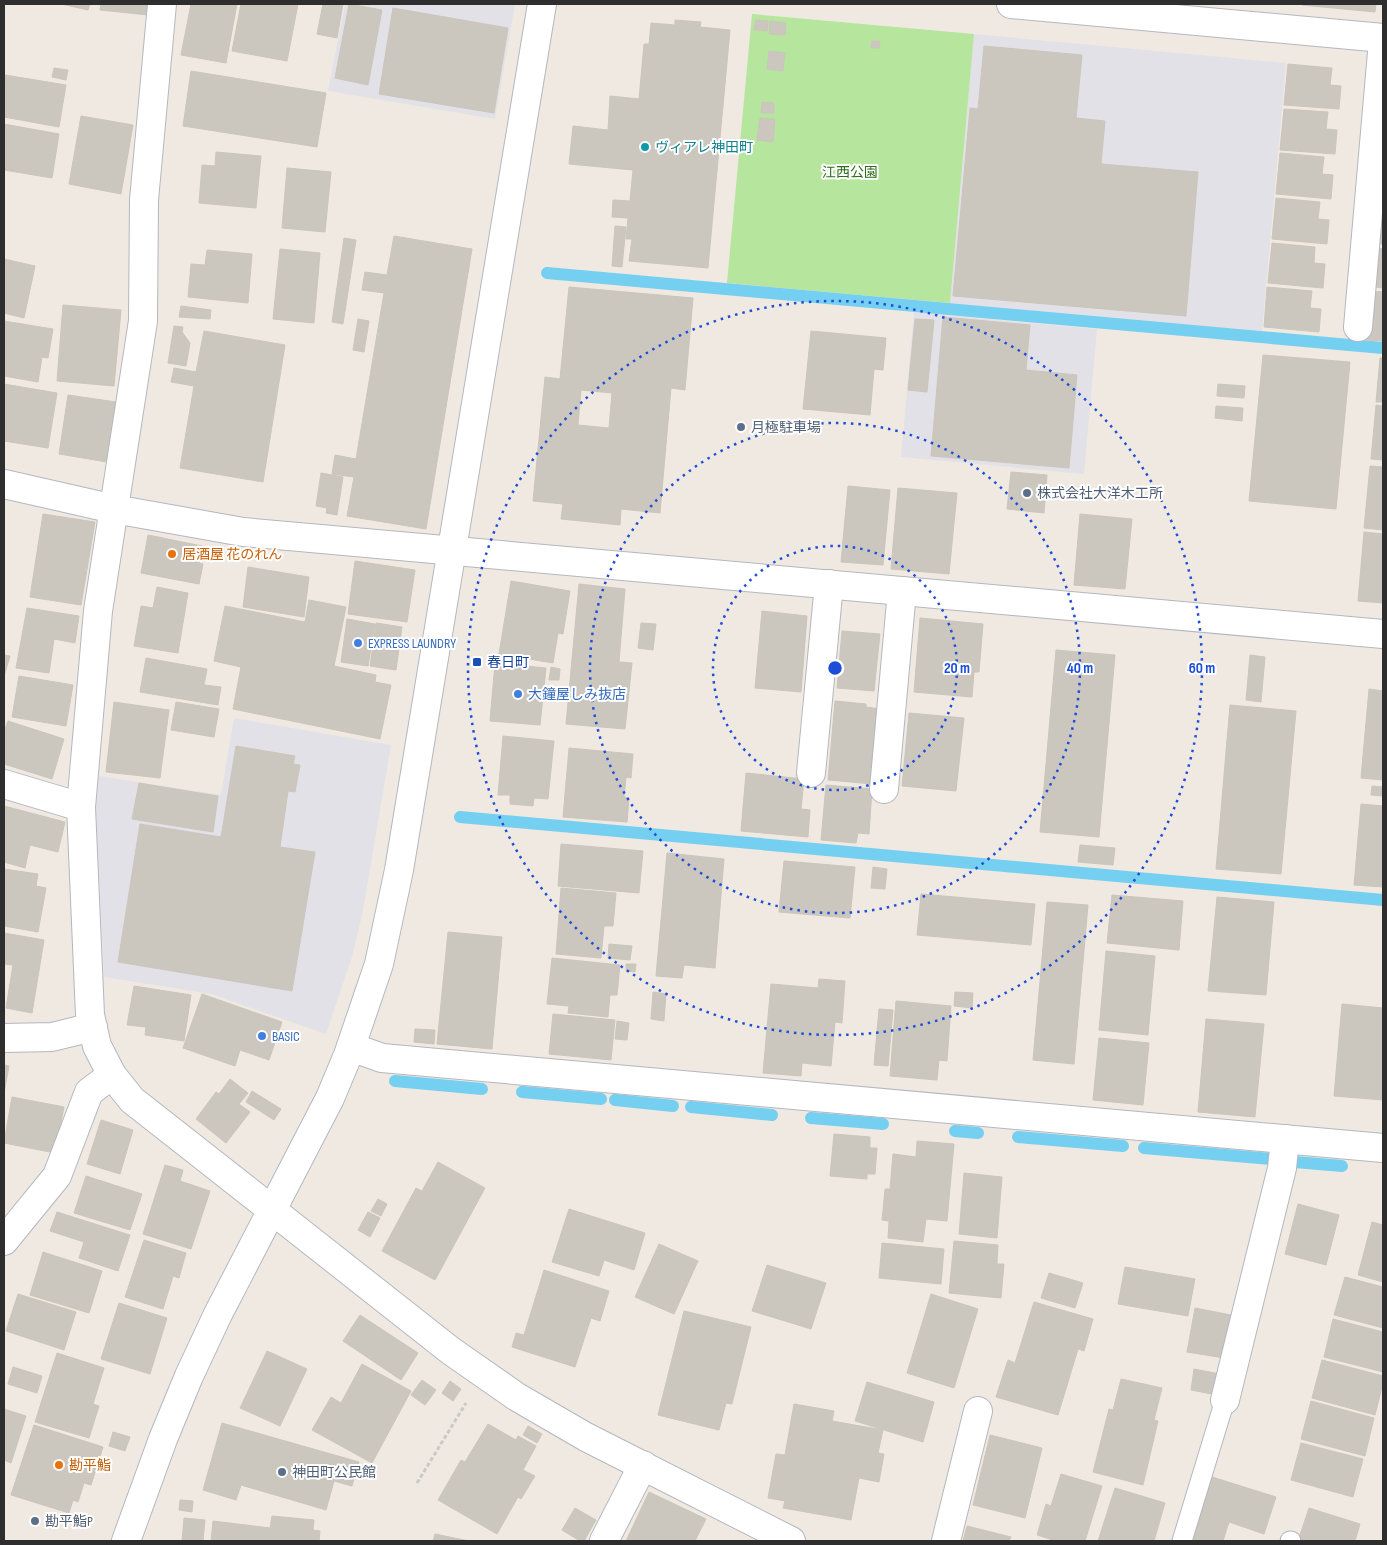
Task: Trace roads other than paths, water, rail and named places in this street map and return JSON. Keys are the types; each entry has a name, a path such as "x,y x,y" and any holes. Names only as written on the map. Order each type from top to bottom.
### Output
{"street":[{"path":"162,4 144,200 143,322 98,611 81,807 90,1015 97,1046 112,1075 132,1100 484,1374 551,1417 791,1541"},
{"path":"126,1541 162,1439 189,1376 218,1314 330,1098 351,1047 379,964 399,870 542,4"},
{"path":"1011,4 1383,40 1358,327"},
{"path":"4,484 114,509 243,532 1383,634"},
{"path":"811,773 829,584"},
{"path":"884,789 902,591"},
{"path":"4,784 81,807"},
{"path":"4,1038 52,1036 93,1027"},
{"path":"351,1047 382,1058 1383,1148"},
{"path":"4,1241 57,1176 89,1092 112,1075"},
{"path":"1225,1400 1282,1168 1285,1139"},
{"path":"946,1541 978,1411"},
{"path":"604,1541 643,1466"}],"lane":[{"path":"1182,1541 1225,1400"}],"waterway":[{"path":"547,273 1383,348"},
{"path":"460,817 1383,900"},
{"path":"395,1081 482,1089"},
{"path":"522,1092 601,1099"},
{"path":"615,1100 673,1106"},
{"path":"691,1107 772,1115"},
{"path":"811,1118 883,1124"},
{"path":"955,1131 978,1133"},
{"path":"1018,1137 1123,1146"},
{"path":"1144,1148 1271,1159"},
{"path":"1295,1162 1342,1166"}],"place":[{"name":"ヴィアレ神田町","path":"645,147"},
{"name":"月極駐車場","path":"741,427"},
{"name":"株式会社大洋木工所","path":"1027,493"},
{"name":"居酒屋 花のれん","path":"172,554"},
{"name":"EXPRESS LAUNDRY","path":"358,643"},
{"name":"春日町","path":"477,662"},
{"name":"大鐘屋しみ抜店","path":"518,694"},
{"name":"BASIC","path":"262,1036"},
{"name":"勘平鮨","path":"59,1465"},
{"name":"神田町公民館","path":"282,1472"},
{"name":"勘平鮨P","path":"35,1521"}],"park label":[{"name":"江西公園","path":"850,172"}]}
